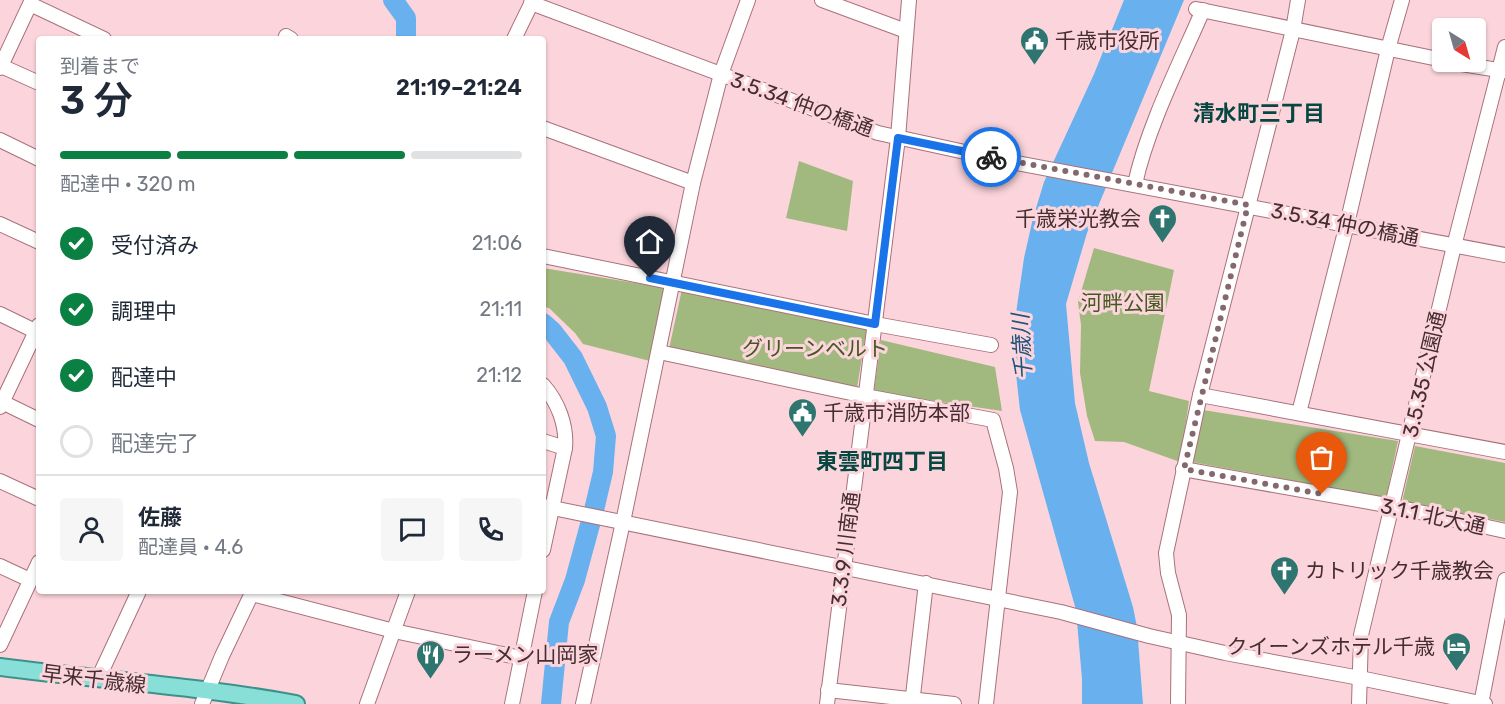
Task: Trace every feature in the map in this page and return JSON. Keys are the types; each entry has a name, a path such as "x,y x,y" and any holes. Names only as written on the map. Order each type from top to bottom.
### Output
{"main road":[{"name":"早来千歳線","path":"0,667 98,679 205,697 296,704"}],"street":[{"path":"583,704 693,183 722,74 748,0"},
{"path":"822,0 906,31"},
{"name":"3.3.9 川南通","path":"828,697 898,138 909,0"},
{"path":"1178,704 1179,615 1168,573 1166,553 1200,395 1293,30 1298,0"},
{"path":"1299,413 1402,0"},
{"path":"515,36 532,1"},
{"name":"3.5.34 仲の橋通","path":"532,1 878,133 1006,161 1505,255"},
{"path":"36,82 1,67 30,4 98,36"},
{"path":"1130,183 1140,164 1199,9 1432,58"},
{"name":"3.5.35 公園通","path":"1359,704 1361,635 1454,246 1502,71 1505,46"},
{"path":"1486,68 1502,71"},
{"path":"546,129 693,183"},
{"path":"0,140 36,158"},
{"path":"0,224 36,241"},
{"path":"546,257 875,324 991,345"},
{"path":"0,314 36,329"},
{"path":"36,334 1,404 36,419"},
{"path":"659,352 865,396 993,420 1010,492 986,704"},
{"path":"546,390 558,408 566,431 565,447 547,507 999,598 1149,636 1246,657 1483,704 1505,580"},
{"path":"1200,395 1505,452"},
{"path":"546,442 565,447"},
{"name":"3.1.1 北大通","path":"1184,469 1392,506 1505,531"},
{"path":"0,481 36,498"},
{"path":"0,566 30,580"},
{"path":"0,645 36,567"},
{"path":"913,702 926,584"},
{"path":"98,679 138,594"},
{"path":"205,697 253,594"},
{"path":"257,594 394,631 521,658"},
{"path":"367,704 407,594"},
{"path":"512,704 534,594"},
{"path":"828,697 954,704"}],"green space":[{"path":"799,161 853,181 847,231 786,218"},
{"name":"河畔公園","path":"1094,248 1174,270 1149,391 1189,401 1180,462 1124,442 1095,441 1087,416 1080,373 1081,325 1078,302"},
{"path":"546,268 666,288 650,361 583,344 546,308"},
{"name":"グリーンベルト","path":"682,289 867,327 857,388 669,349"},
{"name":"グリーンベルト","path":"881,340 995,367 1002,411 874,392"},
{"path":"1203,410 1398,441 1386,498 1192,462"},
{"path":"1415,446 1505,463 1505,522 1402,502"}],"water":[{"name":"千歳川","path":"1124,0 1184,0 1087,233 1066,304 1075,403 1089,463 1133,607 1137,627 1143,704 1082,704 1076,610 1020,410 1015,365 1016,313 1024,258 1044,182 1094,74"}],"waterway":[{"path":"393,0 406,18 406,36"},
{"path":"546,326 573,358 597,407 606,436 603,472 594,510 575,580 559,622 551,704"}],"way so far":[{"path":"991,157 1248,205 1200,395 1184,469 1322,494"}],"place":[{"name":"千歳市役所","path":"1034,66"},
{"name":"千歳栄光教会","path":"1162,244"},
{"name":"千歳市消防本部","path":"802,438"},
{"name":"カトリック千歳教会","path":"1284,596"},
{"name":"クイーンズホテル千歳","path":"1456,672"},
{"name":"ラーメン山岡家","path":"431,680"}],"district":[{"name":"清水町三丁目","path":"1259,113"},
{"name":"東雲町四丁目","path":"882,461"}],"route":[{"path":"650,278 875,324 898,138 991,157"}]}
